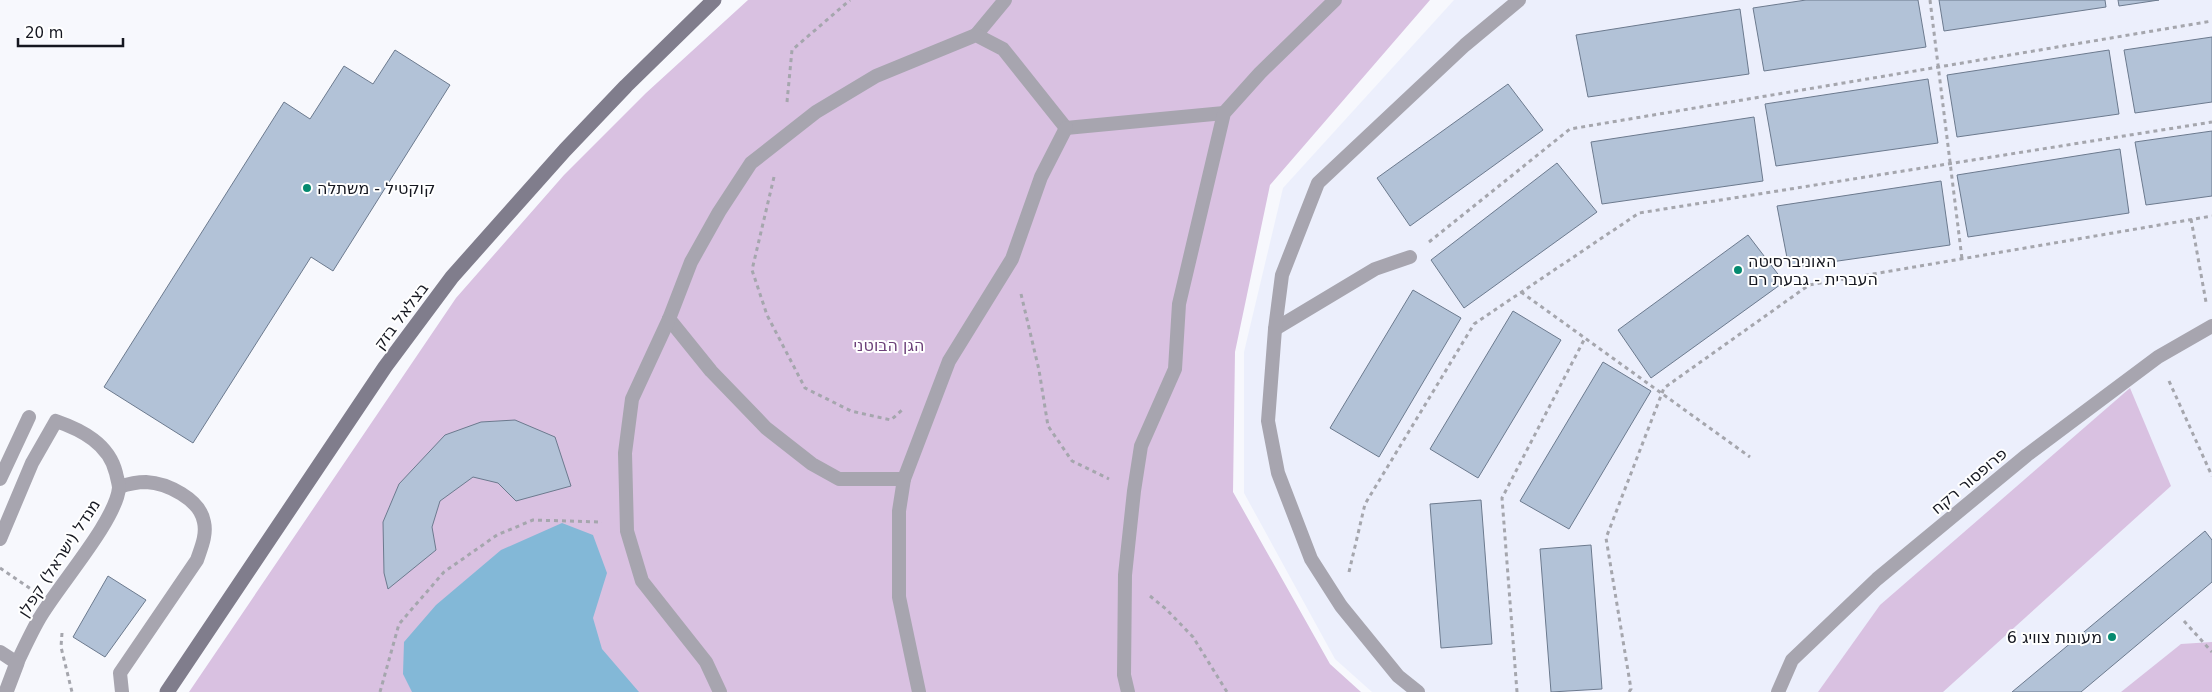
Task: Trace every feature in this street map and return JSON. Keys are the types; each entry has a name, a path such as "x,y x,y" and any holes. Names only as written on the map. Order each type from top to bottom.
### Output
{"street":[{"name":"בצלאל בזק","path":"167,692 385,367 452,277 565,150 714,0"},
{"name":"מנדל (ישראל) קפלן","path":"6,692 17,663"}],"lane":[{"path":"720,692 706,662 642,581 627,531 625,453 632,399 669,319 691,262 719,212 751,164 816,112 876,76 976,35 1005,0"},
{"path":"1128,692 1124,675 1125,575 1141,446 1175,369 1179,304 1224,113 1260,73 1335,0"},
{"path":"1418,692 1398,676 1341,606 1311,559 1278,473 1268,421 1275,328 1282,275 1318,183 1466,45 1519,0"},
{"path":"976,35 1003,49 1066,128"},
{"path":"1066,128 1224,113"},
{"path":"919,692 900,597 900,511 904,478 949,361 1012,259 1041,177 1066,128"},
{"path":"1275,328 1375,269 1410,257"},
{"path":"669,319 710,371 766,428 812,464 839,480 904,478"},
{"name":"פרופסור רקח","path":"1778,692 1792,660 1877,579 2027,455 2158,357 2211,327"},
{"path":"0,478 29,417"},
{"name":"מנדל (ישראל) קפלן","path":"0,539 32,463 56,421 75,427 97,442 113,460 119,487 115,502 104,524 39,618 17,663"},
{"path":"119,487 132,483 147,482 166,486 195,505 200,511 205,526 204,540 197,560 120,673 122,692"},
{"path":"0,652 17,663"}],"path":[{"path":"850,0 792,50 783,139 752,270 767,315 805,388 851,411 891,420 904,408"},
{"path":"1930,0 1962,259"},
{"path":"1410,257 1570,129 2212,22"},
{"path":"1341,606 1365,504 1474,324 1639,214 2212,122"},
{"path":"1628,692 1631,689 1606,538 1664,388 1809,285 2212,216"},
{"path":"2191,219 2211,327"},
{"path":"1012,259 1039,370 1048,426 1072,461 1134,491"},
{"path":"1521,292 1750,457"},
{"path":"1517,692 1502,498 1585,338"},
{"path":"2158,357 2212,476"},
{"path":"380,692 399,624 444,572 496,535 533,520 581,522"},
{"path":"1125,575 1166,608 1193,637 1227,692"},
{"path":"2184,621 2212,652"}],"shaded area":[{"name":"האוניברסיטה העברית - גבעת רם","path":"1454,0 2212,0 2212,692 1372,692 1335,659 1244,493 1244,352 1283,188"}],"green space":[{"name":"הגן הבוטני","path":"748,0 1430,0 1270,185 1235,352 1233,492 1330,664 1361,692 189,692 456,298 564,175 646,93"},
{"path":"2130,388 2171,486 1943,692 1818,692 1880,605"},
{"path":"2212,642 2212,692 2121,692 2181,644"}],"water":[{"path":"562,523 593,535 607,573 593,618 602,649 639,692 412,692 403,674 404,642 436,605 501,550"}],"building":[{"path":"1806,0 1918,0 1926,47 1764,71 1753,8"},
{"path":"1939,0 2105,0 2106,7 1944,31"},
{"path":"2118,0 2159,0 2119,6"},
{"path":"1740,9 1749,74 1588,97 1576,35"},
{"path":"2212,37 2212,102 2135,113 2124,50"},
{"name":"קוקטיל - משתלה","path":"395,50 450,85 333,271 311,257 193,443 104,387 284,102 310,119 344,66 373,84"},
{"path":"2109,50 2119,114 1957,137 1947,75"},
{"path":"1928,79 1938,143 1776,166 1765,104"},
{"path":"1508,84 1543,130 1410,226 1377,178"},
{"path":"1754,117 1763,181 1602,204 1591,142"},
{"path":"2212,131 2212,196 2146,205 2135,142"},
{"path":"2120,149 2129,213 1968,237 1957,175"},
{"path":"1557,163 1597,212 1464,308 1431,260"},
{"path":"1941,181 1950,245 1789,268 1777,206"},
{"path":"1748,235 1784,282 1651,378 1618,330"},
{"path":"1413,290 1461,318 1379,457 1330,428"},
{"path":"1513,311 1561,340 1478,478 1430,449"},
{"path":"1603,362 1651,391 1569,529 1520,501"},
{"path":"515,420 555,437 571,486 516,501 498,483 473,477 440,501 432,527 436,550 388,589 384,573 383,522 399,484 445,435 481,422"},
{"path":"1481,500 1492,644 1441,648 1430,504"},
{"name":"מעונות צוויג 6","path":"2205,531 2212,540 2212,582 2081,692 2012,692"},
{"path":"1591,545 1602,689 1551,692 1540,549"},
{"path":"108,576 146,600 105,657 73,637"}],"place":[{"name":"קוקטיל - משתלה","path":"307,188"},
{"name":"האוניברסיטה העברית - גבעת רם","path":"1738,270"},
{"name":"מעונות צוויג 6","path":"2112,637"}]}
